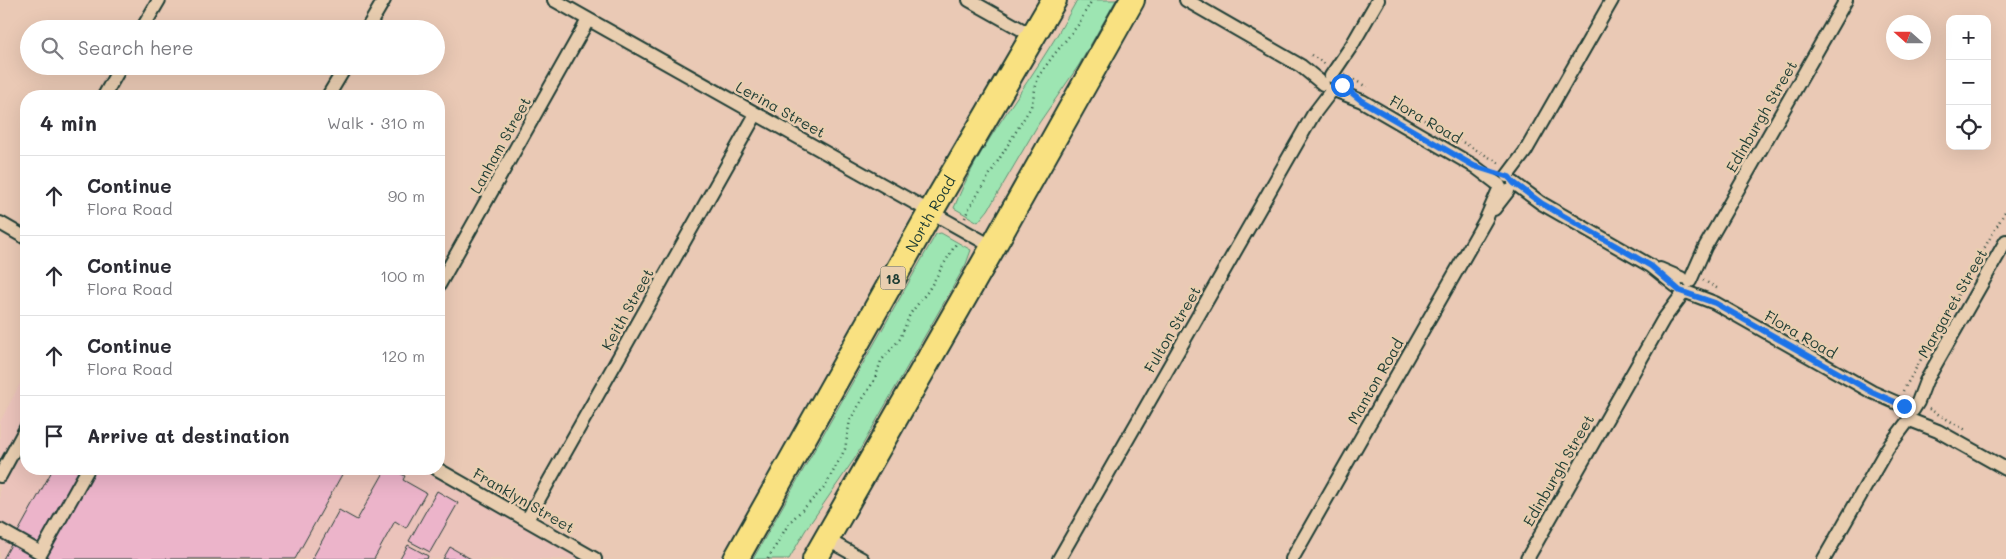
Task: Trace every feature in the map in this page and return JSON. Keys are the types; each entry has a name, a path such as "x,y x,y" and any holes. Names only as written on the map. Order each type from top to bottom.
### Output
{"highway":[{"name":"North Road","path":"736,559 931,211 1054,0"},
{"path":"815,559 994,247 1132,0"}],"street":[{"path":"147,20 158,0"},
{"path":"372,20 384,0"},
{"name":"Lerina Street","path":"554,0 994,247"},
{"path":"969,0 1033,36"},
{"name":"Flora Road","path":"1186,0 2006,470"},
{"name":"Fulton Street","path":"1059,559 1378,0"},
{"name":"Manton Road","path":"1292,559 1612,0"},
{"name":"Edinburgh Street","path":"1526,559 1846,0"},
{"name":"Lanham Street","path":"445,274 588,20"},
{"path":"107,90 116,75"},
{"path":"332,90 341,75"},
{"name":"Keith Street","path":"527,520 756,114"},
{"path":"0,223 20,234"},
{"name":"Margaret Street","path":"1824,559 2006,242"},
{"path":"0,476 20,439"},
{"name":"Franklyn Street","path":"445,474 595,559"},
{"path":"0,530 41,553 85,475"},
{"path":"826,538 862,559"}],"path":[{"path":"768,559 789,524 825,486 845,449 850,420 876,379 881,361 900,339 910,314 928,291 956,244 968,210 1031,107 1038,78 1052,56 1078,25 1092,0"},
{"path":"1902,393 2006,210"}],"shaded area":[{"path":"20,384 20,475 432,475 582,559 0,559 0,422"}],"green space":[{"path":"1077,0 1116,0 1079,65 1039,123 988,210 978,222 954,208 963,187 984,147 1050,47"},
{"path":"941,233 971,250 966,264 855,458 805,531 789,559 753,559 936,234"}],"building":[{"path":"50,475 342,475 295,559 3,559"},
{"path":"383,475 403,475 405,476 403,480 426,493 406,528 395,521 374,559 312,559 339,510 357,520"},
{"path":"437,491 458,503 430,552 409,541"},
{"path":"408,545 428,556 427,559 400,559"},
{"path":"450,547 471,559 443,559"}],"route":[{"path":"1342,85 1362,101 1474,166 1509,177 1514,183 1541,203 1651,266 1676,286 1678,290 1715,303 1872,392 1904,406"}]}
